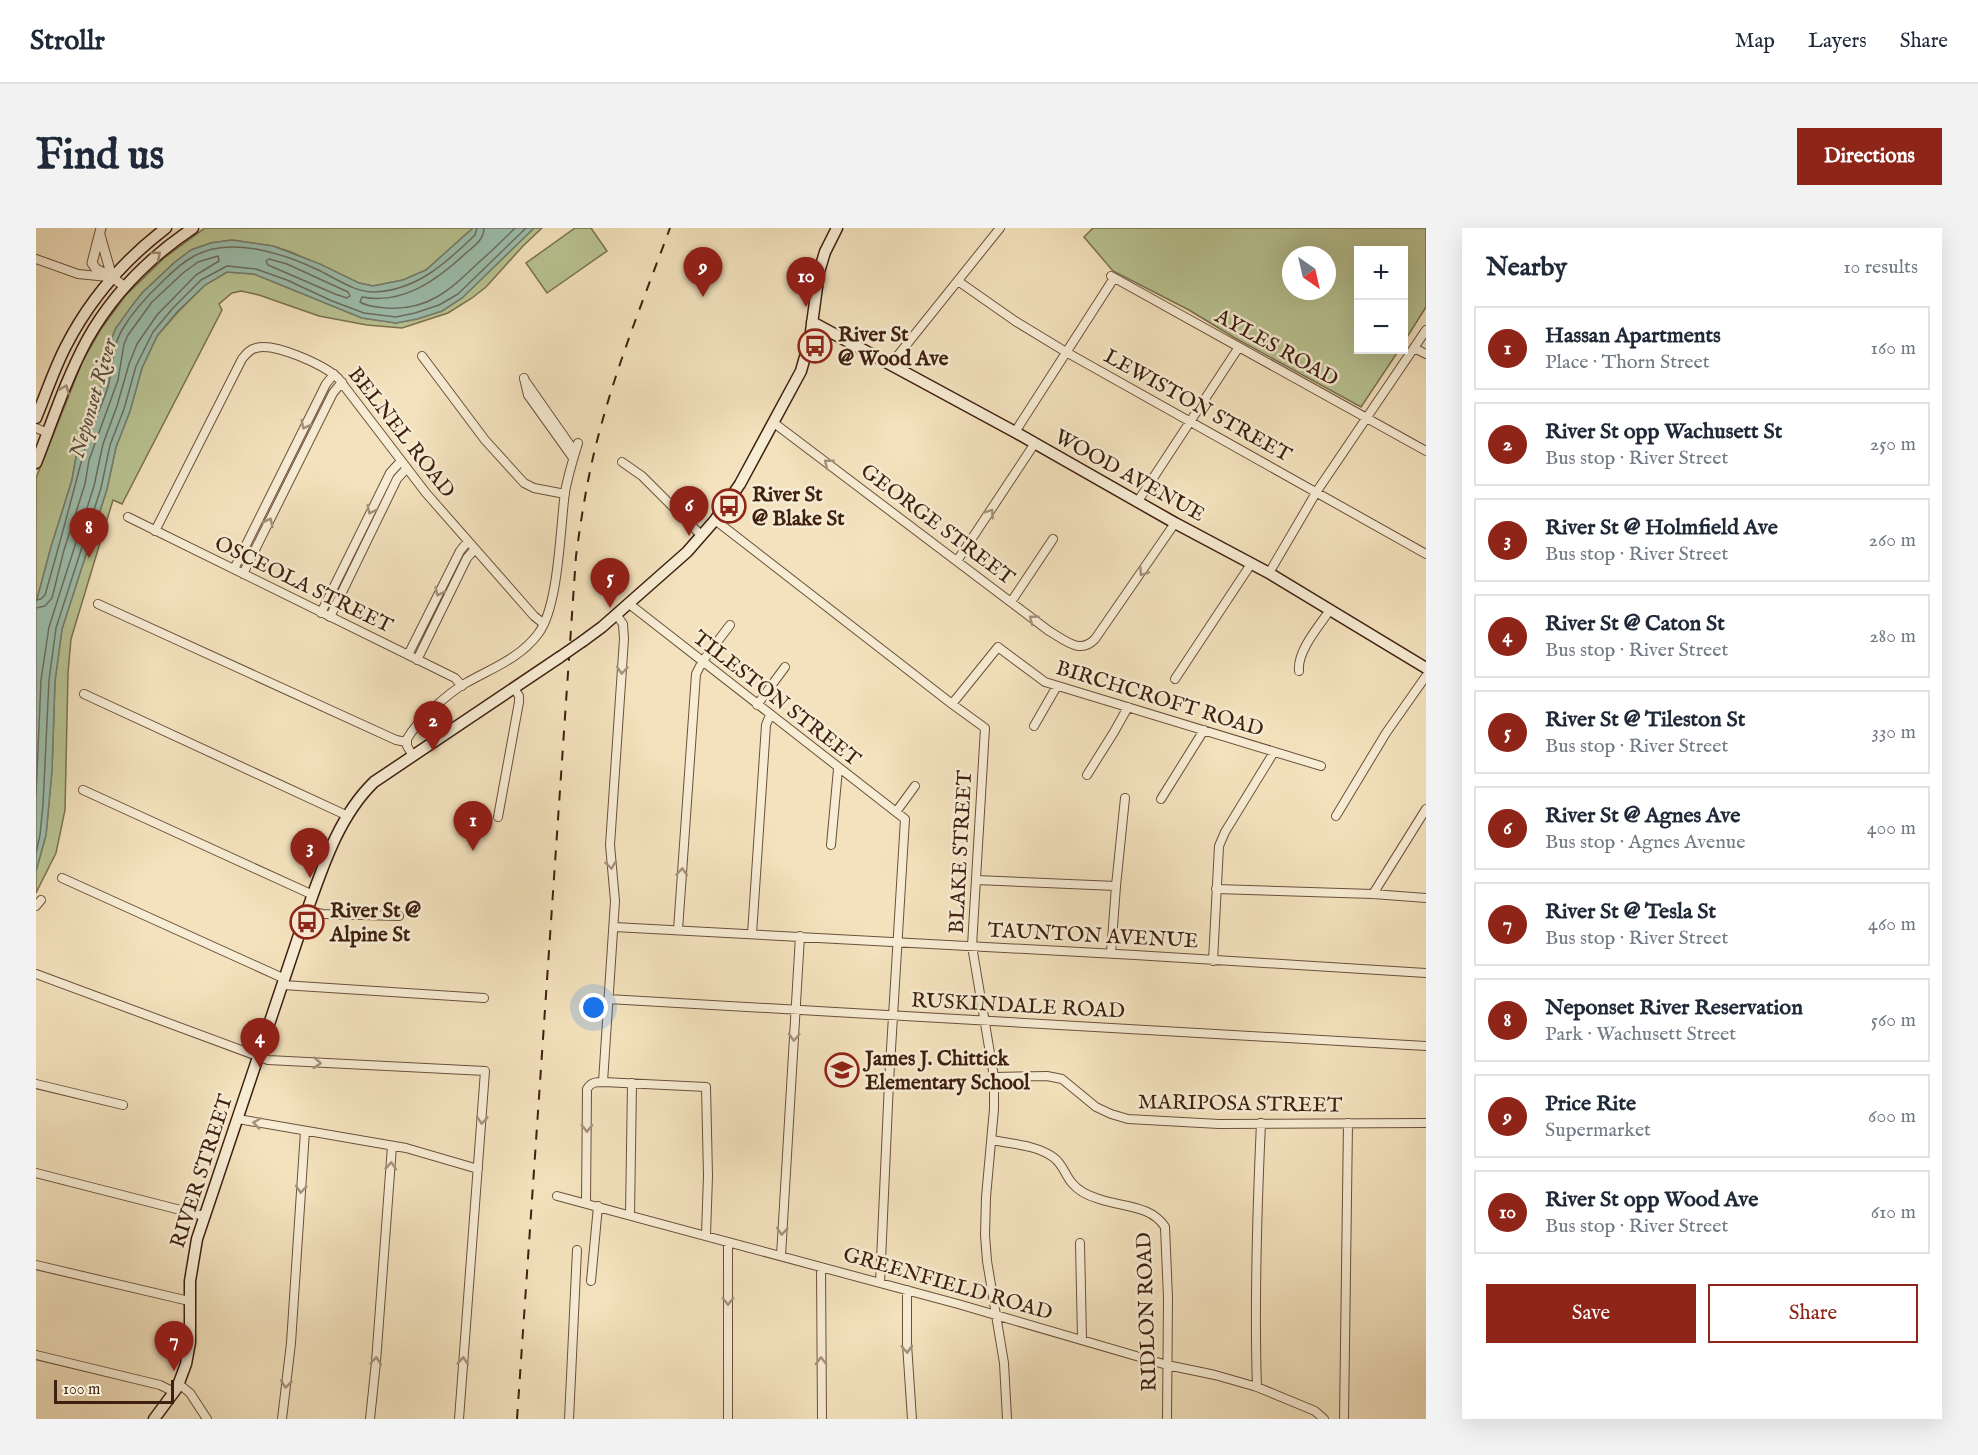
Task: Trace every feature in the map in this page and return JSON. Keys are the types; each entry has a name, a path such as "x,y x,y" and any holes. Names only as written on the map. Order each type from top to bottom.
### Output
{"main road":[{"path":"36,418 66,346 85,315 112,277 166,228"},
{"path":"36,463 86,341 102,316 124,288 156,256 193,228"},
{"name":"RIVER STREET","path":"154,1419 176,1388 186,1364 189,1348 192,1260 204,1216 313,895 330,852 348,816 374,782 583,641 702,536 744,477 801,371 810,339 819,272 825,252 837,228"},
{"name":"WOOD AVENUE","path":"812,322 1269,573 1426,668"}],"street":[{"path":"891,364 1000,228"},
{"path":"101,231 92,263 99,271 112,277 124,288"},
{"path":"101,231 112,277"},
{"path":"36,259 78,274 112,277"},
{"name":"AYLES ROAD","path":"1066,352 1112,277 1426,451"},
{"name":"LEWISTON STREET","path":"958,281 1015,321 1066,352 1426,554"},
{"path":"1269,573 1317,491 1426,330"},
{"name":"BELNEL ROAD","path":"155,531 242,359 247,352 258,347 273,348 319,364 342,382 426,493 534,616 544,624"},
{"path":"1138,501 1239,347"},
{"path":"1414,348 1426,354"},
{"path":"1015,432 1066,352"},
{"path":"422,356 485,440 524,483 534,488 565,494"},
{"path":"234,569 326,384 334,374"},
{"path":"406,742 410,734 426,717 462,686 512,658 533,640 544,624 552,601 565,494 576,451 524,378 528,395 576,451"},
{"path":"243,574 333,393 342,382"},
{"name":"GEORGE STREET","path":"774,423 1049,631 1073,645 1084,647 1090,645 1108,623 1175,523"},
{"path":"36,428 48,433"},
{"path":"957,561 1035,444"},
{"path":"321,613 390,473 401,460"},
{"path":"622,462 642,476 702,536"},
{"path":"330,617 398,479 407,468"},
{"name":"OSCEOLA STREET","path":"128,517 454,678 462,686"},
{"name":"BLAKE STREET","path":"715,520 986,728 972,946 994,1077 994,1109 985,1234 987,1261 1004,1362 1007,1419"},
{"path":"1011,602 1053,539"},
{"path":"408,655 460,551 468,541"},
{"path":"417,660 467,558 475,549"},
{"path":"1175,679 1251,564"},
{"name":"TILESTON STREET","path":"628,603 905,819 899,943"},
{"path":"98,604 396,741 406,742"},
{"path":"1299,671 1299,664 1306,646 1330,610"},
{"path":"603,1082 614,927 615,888 610,845 624,639 623,624 616,614"},
{"path":"678,930 695,679 702,662 730,626"},
{"name":"BIRCHCROFT ROAD","path":"952,704 998,647 1045,682 1321,766"},
{"path":"757,705 785,667"},
{"path":"1336,816 1386,734 1426,676"},
{"path":"1034,726 1057,686"},
{"path":"498,817 519,702 519,696 514,688"},
{"path":"84,694 348,816"},
{"path":"1087,775 1128,707"},
{"path":"752,934 766,725 770,715"},
{"path":"1161,799 1204,730"},
{"path":"406,742 413,756"},
{"path":"1213,961 1219,846 1225,832 1274,752"},
{"path":"831,845 838,769"},
{"path":"896,812 915,786"},
{"path":"83,790 313,895"},
{"path":"1111,953 1125,798"},
{"path":"1372,894 1426,809"},
{"path":"62,878 284,982 484,998"},
{"path":"976,880 1116,886"},
{"path":"1216,889 1426,898"},
{"path":"308,911 323,914 399,916"},
{"name":"TAUNTON AVENUE","path":"614,927 1111,953 1426,973"},
{"path":"781,1256 800,936"},
{"path":"880,1283 889,1082 899,943"},
{"path":"36,974 258,1057 273,1060 485,1071 459,1419"},
{"name":"RUSKINDALE ROAD","path":"608,999 1426,1046"},
{"name":"MARIPOSA STREET","path":"994,1077 1047,1076 1062,1079 1096,1107 1128,1119 1219,1124 1426,1123"},
{"path":"586,1203 587,1089 593,1083 706,1087 708,1176 706,1235"},
{"path":"630,1215 632,1083"},
{"path":"36,1084 123,1105"},
{"path":"238,1119 392,1146 478,1169"},
{"path":"1344,1419 1348,1123"},
{"path":"1257,1387 1256,1218 1261,1124"},
{"path":"282,1419 291,1335 305,1131"},
{"name":"RIDLON ROAD","path":"992,1140 1043,1151 1063,1167 1071,1183 1080,1191 1121,1206 1148,1211 1160,1219 1165,1227 1167,1419"},
{"path":"370,1419 392,1146"},
{"path":"36,1173 204,1216"},
{"name":"GREENFIELD ROAD","path":"557,1196 1082,1338 1167,1365 1257,1387 1315,1411 1324,1419"},
{"path":"591,1281 598,1206"},
{"path":"728,1243 728,1419"},
{"path":"1080,1243 1082,1338"},
{"path":"569,1419 577,1250"},
{"path":"36,1265 189,1301"},
{"path":"821,1267 822,1419"},
{"path":"907,1290 907,1344 912,1419"},
{"path":"36,1355 190,1393 207,1419"}],"green space":[{"path":"205,228 473,228 426,270 403,280 373,286 359,283 273,246 232,240 211,243 191,250 175,262 142,293 116,328 111,340 105,376 76,457 72,480 36,603 36,478 83,360 101,329 125,296 164,258"},
{"path":"534,228 542,228 486,287 472,298 448,313 402,328 367,325 319,316 241,291 232,293 219,304 222,310 122,504 113,500 71,639 68,673 65,810 56,853 36,893 36,871 46,835 52,770 55,681 62,629 107,489 116,447 130,411 142,368 157,336 205,285 227,272 254,274 362,318 396,323 417,319 442,311 462,298"},
{"path":"575,228 591,228 607,251 547,293 526,263"},
{"path":"1093,228 1426,228 1426,307 1408,336 1408,246 1354,246 1354,354 1396,354 1361,407 1189,310 1113,271 1084,237"}],"water":[{"path":"473,228 534,228 462,298 442,311 396,323 362,318 254,274 227,272 205,285 177,312 157,336 142,368 130,411 116,447 107,489 62,629 55,681 52,770 46,835 36,871 36,603 72,480 76,457 105,376 111,340 116,328 142,293 175,262 191,250 211,243 232,240 273,246 320,264 359,283 373,286 403,280 426,270"}],"railway":[{"path":"517,1419 576,556 589,474 608,401 670,228"}],"place":[{"name":"Price Rite","path":"703,297"},
{"name":"River St opp Wood Ave","path":"806,307"},
{"name":"River St @ Wood Ave","path":"815,346"},
{"name":"River St @ Blake St","path":"729,506"},
{"name":"River St @ Agnes Ave","path":"689,536"},
{"name":"Neponset River Reservation","path":"89,558"},
{"name":"River St @ Tileston St","path":"610,608"},
{"name":"River St opp Wachusett St","path":"433,751"},
{"name":"Hassan Apartments","path":"473,851"},
{"name":"River St @ Holmfield Ave","path":"310,878"},
{"name":"River St @ Alpine St","path":"307,922"},
{"name":"River St @ Caton St","path":"260,1068"},
{"name":"James J. Chittick Elementary School","path":"842,1070"},
{"name":"River St @ Tesla St","path":"174,1371"}],"water label":[{"name":"Neponset River","path":"92,398"}]}
